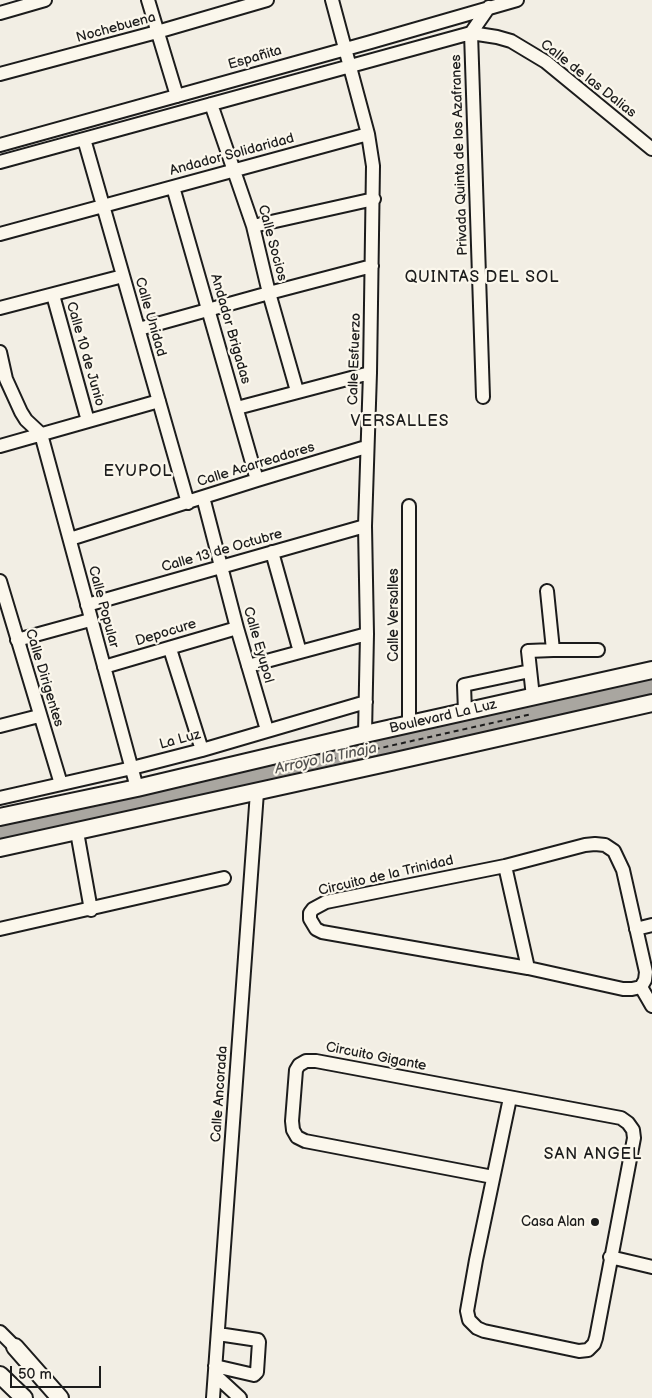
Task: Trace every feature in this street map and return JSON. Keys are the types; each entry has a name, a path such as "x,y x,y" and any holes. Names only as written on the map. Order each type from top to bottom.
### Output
{"main road":[{"name":"Boulevard La Luz","path":"0,817 137,788 365,734 652,670"},
{"path":"0,848 652,703"},
{"path":"15,1347 60,1398"},
{"path":"0,1375 24,1398"}],"street":[{"path":"0,13 44,0"},
{"path":"148,0 177,96"},
{"name":"Nochebuena","path":"0,74 267,0"},
{"name":"Calle Esfuerzo","path":"332,0 368,134 373,166 370,373 366,447 367,634 365,734"},
{"name":"Españita","path":"0,145 514,0"},
{"path":"0,162 472,33 489,7"},
{"name":"Calle de las Dalias","path":"472,33 498,36 511,41 546,62 652,149"},
{"name":"Privada Quinta de los Azafranes","path":"472,33 483,397"},
{"name":"Calle Socios","path":"211,104 253,226 269,292 297,391"},
{"name":"Andador Solidaridad","path":"0,234 368,134"},
{"name":"Calle Unidad","path":"84,139 188,503"},
{"name":"Andador Brigadas","path":"173,187 257,480"},
{"path":"253,226 374,199"},
{"path":"138,330 269,292 372,266"},
{"path":"0,308 123,276"},
{"name":"Calle 10 de Junio","path":"53,295 88,421"},
{"path":"0,352 6,379 21,412 26,420 41,434"},
{"path":"237,408 370,373"},
{"path":"0,446 159,401"},
{"name":"Calle Popular","path":"41,434 137,788"},
{"name":"Calle Acarreadores","path":"70,539 366,447"},
{"name":"Calle Eyupol","path":"203,497 237,628 267,730"},
{"name":"Calle Versalles","path":"409,506 409,724"},
{"name":"Calle 13 de Octubre","path":"87,605 365,526"},
{"path":"272,552 300,652"},
{"name":"Calle Dirigentes","path":"1,589 60,784"},
{"path":"548,591 553,650"},
{"path":"17,640 90,620"},
{"name":"Depocure","path":"104,668 237,628"},
{"path":"248,666 367,634"},
{"path":"170,648 202,750"},
{"path":"533,697 528,651 598,650"},
{"path":"465,712 464,685 530,670"},
{"name":"La Luz","path":"0,798 202,750 366,702"},
{"path":"0,726 39,716"},
{"name":"Calle Ancorada","path":"213,1398 257,792"},
{"path":"77,832 91,910"},
{"name":"Circuito de la Trinidad","path":"595,844 605,845 614,851 623,870 636,929 646,972 645,980 641,987 632,990 528,968 322,932 316,929 310,919 310,913 313,909 326,902 505,866 595,844"},
{"path":"505,866 528,968"},
{"path":"0,929 91,910 224,878"},
{"path":"636,929 652,925"},
{"path":"641,987 652,1006"},
{"name":"Circuito Gigante","path":"492,1177 305,1141 297,1137 293,1130 292,1121 296,1070 299,1065 306,1061 316,1061 621,1118 628,1123 633,1130 634,1138 596,1338 594,1344 588,1350 579,1351 484,1331 477,1328 469,1320 467,1311 492,1177 510,1098"},
{"path":"610,1257 652,1267"},
{"path":"0,1332 68,1398"},
{"path":"215,1371 254,1375 257,1372 258,1340 218,1334"},
{"path":"215,1371 240,1398"}],"path":[{"path":"272,772 535,714"}],"waterway":[{"name":"Arroyo la Tinaja","path":"0,832 652,687"}],"place":[{"name":"Casa Alan","path":"595,1222"}],"district":[{"name":"QUINTAS DEL SOL","path":"482,278"},
{"name":"VERSALLES","path":"400,422"},
{"name":"EYUPOL","path":"138,472"},
{"name":"SAN ANGEL","path":"593,1155"}]}
